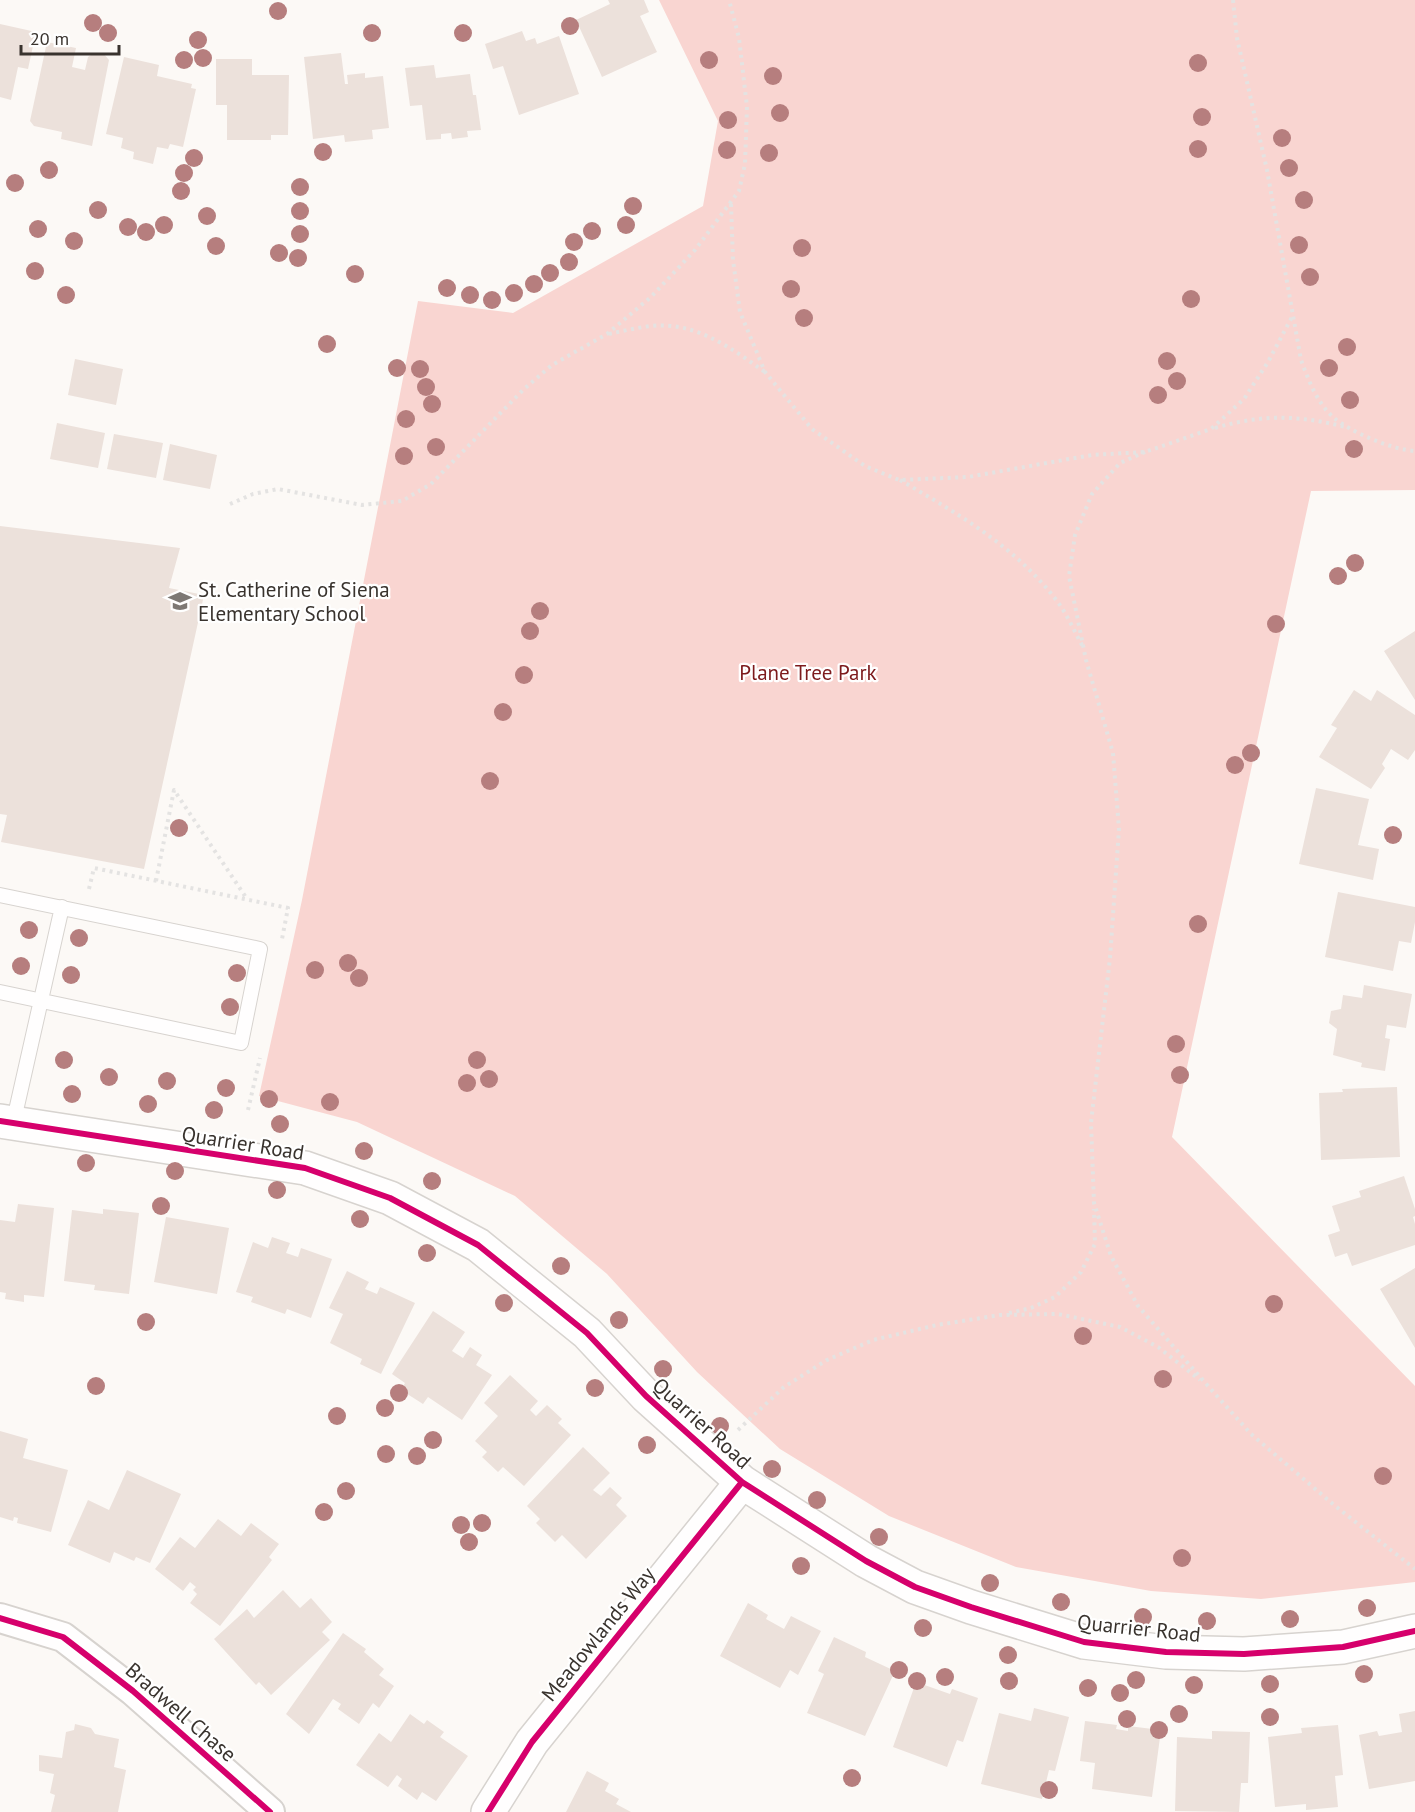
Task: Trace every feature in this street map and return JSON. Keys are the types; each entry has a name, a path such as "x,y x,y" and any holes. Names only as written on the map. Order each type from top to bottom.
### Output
{"street":[{"name":"Quarrier Road","path":"7,1123 304,1168 390,1198 478,1245 587,1333 646,1396 742,1482 866,1561 915,1587 1084,1642 1166,1652 1244,1654 1343,1647 1415,1631"},
{"name":"Meadowlands Way","path":"488,1812 532,1742 742,1482"},
{"name":"Bradwell Chase","path":"0,1618 63,1637 133,1691 270,1812"}],"lane":[{"path":"0,895 260,949 240,1043 0,992"},
{"path":"7,1123 41,1001 62,907"}],"path":[{"path":"231,504 252,494 278,489 362,505 402,501 431,484 524,389 552,365 607,334 651,297 695,250 739,191 746,164 747,107 739,38 729,0"},
{"path":"1233,0 1237,38 1267,170 1301,360 1313,389 1332,417 1367,437 1405,450 1415,451"},
{"path":"731,202 733,260 740,312 766,373 812,429 864,466 899,480 971,522 1026,564 1058,602 1084,648"},
{"path":"1211,429 1244,399 1268,362 1293,315"},
{"path":"607,334 652,326 683,328 713,338 766,373"},
{"path":"738,1430 784,1387 827,1360 873,1340 937,1325 1031,1308 1055,1297 1081,1272 1095,1244 1091,1123 1110,957 1119,829 1113,753 1084,648 1069,576 1075,535 1092,494 1120,463 1145,452 1238,421 1280,416 1318,420 1352,429"},
{"path":"899,480 968,477 1092,455 1145,452"},
{"path":"156,881 174,790 248,900"},
{"path":"1094,1203 1111,1256 1138,1306 1208,1386 1251,1434 1334,1505 1415,1569"},
{"path":"1000,1315 1058,1314 1120,1327 1158,1347 1208,1386"}],"green space":[{"name":"Plane Tree Park","path":"659,0 1415,0 1415,490 1311,491 1172,1137 1415,1386 1415,1582 1261,1599 1151,1591 1016,1567 889,1516 780,1449 697,1372 607,1274 515,1196 357,1122 259,1096 302,900 418,301 513,313 703,206 718,121"}],"building":[{"path":"608,0 644,0 649,12 640,16 657,52 602,77 576,20 610,4"},
{"path":"0,24 36,32 28,69 18,67 11,100 0,97"},
{"path":"522,31 526,41 535,38 537,44 559,36 579,94 519,115 503,66 493,69 485,44"},
{"path":"47,42 76,48 72,67 85,70 88,57 94,53 103,53 109,60 92,146 61,139 62,132 34,126 30,121"},
{"path":"341,53 345,84 348,84 347,75 365,73 365,78 383,76 389,128 372,130 373,139 345,142 344,135 313,139 304,57"},
{"path":"124,57 159,65 157,76 192,84 191,88 196,89 183,147 170,144 168,149 157,147 153,164 133,159 134,152 121,148 123,138 106,134"},
{"path":"216,59 252,59 252,75 289,75 288,135 271,135 271,140 227,140 227,105 216,105"},
{"path":"434,65 436,78 470,74 473,95 476,95 481,130 467,131 468,137 452,139 451,133 441,134 441,139 426,140 422,105 410,106 405,68"},
{"path":"75,359 123,369 116,405 68,395"},
{"path":"57,423 105,433 98,468 50,459"},
{"path":"114,434 163,443 156,478 107,469"},
{"path":"170,444 217,455 210,489 163,480"},
{"path":"0,526 180,548 169,588 204,595 144,869 1,842 7,815 0,814"},
{"path":"1415,631 1415,700 1384,651"},
{"path":"1354,690 1371,701 1377,690 1415,715 1415,750 1408,760 1391,749 1382,764 1385,768 1371,789 1319,757 1337,728 1331,725"},
{"path":"1316,788 1369,799 1358,845 1379,849 1373,880 1299,864"},
{"path":"1338,892 1415,907 1411,943 1399,941 1393,971 1325,957"},
{"path":"1364,985 1412,994 1406,1028 1387,1025 1385,1038 1390,1039 1385,1071 1361,1067 1362,1063 1333,1055 1337,1029 1329,1023 1331,1011 1341,1009 1343,995 1362,998"},
{"path":"1397,1087 1400,1157 1321,1160 1319,1093 1343,1092 1342,1089"},
{"path":"1404,1176 1415,1209 1413,1217 1415,1245 1352,1266 1347,1253 1335,1257 1328,1235 1340,1231 1332,1206 1361,1197 1359,1191"},
{"path":"18,1204 54,1208 44,1297 24,1295 24,1302 5,1299 6,1293 0,1292 0,1220 15,1222"},
{"path":"103,1209 139,1213 129,1294 94,1290 95,1285 64,1281 72,1210 103,1214"},
{"path":"166,1217 229,1228 217,1294 154,1282"},
{"path":"272,1237 290,1243 286,1253 298,1257 301,1248 332,1259 311,1318 287,1309 285,1314 251,1302 253,1297 236,1292 253,1242 268,1248"},
{"path":"1415,1268 1415,1348 1380,1289"},
{"path":"347,1271 369,1282 365,1289 377,1294 380,1287 415,1303 381,1374 360,1364 362,1359 330,1343 343,1314 329,1308"},
{"path":"433,1311 465,1332 452,1351 463,1358 470,1347 482,1355 476,1365 492,1375 462,1420 428,1397 423,1404 401,1390 405,1383 392,1374"},
{"path":"510,1375 538,1401 530,1410 536,1416 547,1405 562,1419 558,1423 571,1435 524,1486 503,1467 498,1472 482,1457 487,1452 475,1441 498,1416 484,1403"},
{"path":"0,1431 28,1439 23,1458 68,1470 51,1532 17,1523 18,1518 14,1517 13,1521 0,1517"},
{"path":"583,1447 610,1473 593,1490 601,1496 610,1487 622,1498 616,1505 627,1516 586,1559 562,1535 555,1542 536,1523 540,1519 527,1506"},
{"path":"127,1470 181,1494 150,1563 136,1557 134,1561 114,1552 110,1563 68,1545 88,1500 109,1510"},
{"path":"218,1519 241,1536 251,1523 279,1544 269,1557 272,1560 220,1626 190,1603 197,1594 193,1590 196,1587 190,1582 183,1591 155,1569 180,1537 195,1548"},
{"path":"283,1590 300,1608 311,1598 332,1622 322,1632 330,1640 271,1695 259,1682 256,1685 214,1639 247,1609 254,1618"},
{"path":"748,1603 768,1615 766,1619 784,1629 791,1616 821,1631 798,1675 790,1670 780,1688 720,1656"},
{"path":"343,1633 366,1649 364,1652 384,1669 379,1675 394,1686 379,1708 373,1703 359,1724 338,1709 341,1704 333,1699 309,1734 286,1714"},
{"path":"834,1637 866,1652 865,1657 895,1671 865,1736 807,1713 824,1674 818,1671"},
{"path":"916,1682 950,1694 952,1689 978,1698 963,1742 957,1740 947,1767 893,1747"},
{"path":"1034,1708 1069,1717 1055,1771 1049,1770 1042,1799 981,1784 999,1713 1031,1721"},
{"path":"1415,1711 1415,1781 1369,1789 1359,1735 1377,1731 1379,1736 1402,1732 1399,1714"},
{"path":"410,1714 424,1724 427,1720 444,1732 440,1737 468,1756 436,1801 422,1792 417,1800 398,1786 402,1779 397,1775 388,1787 356,1765 379,1733 391,1742"},
{"path":"1085,1721 1117,1725 1116,1729 1128,1731 1128,1726 1161,1730 1152,1797 1092,1789 1095,1763 1080,1761"},
{"path":"75,1724 91,1728 95,1734 119,1739 114,1767 126,1770 118,1812 51,1812 55,1795 50,1793 54,1774 39,1771 39,1755 62,1758 66,1732 74,1730"},
{"path":"1338,1725 1343,1775 1335,1776 1338,1807 1306,1810 1306,1804 1275,1807 1268,1737 1302,1733 1301,1728"},
{"path":"1212,1731 1250,1732 1248,1783 1241,1783 1239,1812 1175,1811 1177,1737 1212,1739"},
{"path":"587,1771 609,1783 605,1791 619,1799 616,1804 631,1812 566,1812"}],"cycle path":[{"path":"0,1121 305,1168 390,1198 478,1245 587,1333 646,1396 742,1482 866,1561 915,1587 1084,1642 1166,1652 1244,1654 1343,1647 1415,1631"},
{"path":"488,1812 532,1742 742,1482"},
{"path":"0,1618 63,1637 133,1691 270,1812"}],"place":[{"name":"St. Catherine of Siena Elementary School","path":"180,601"}]}
